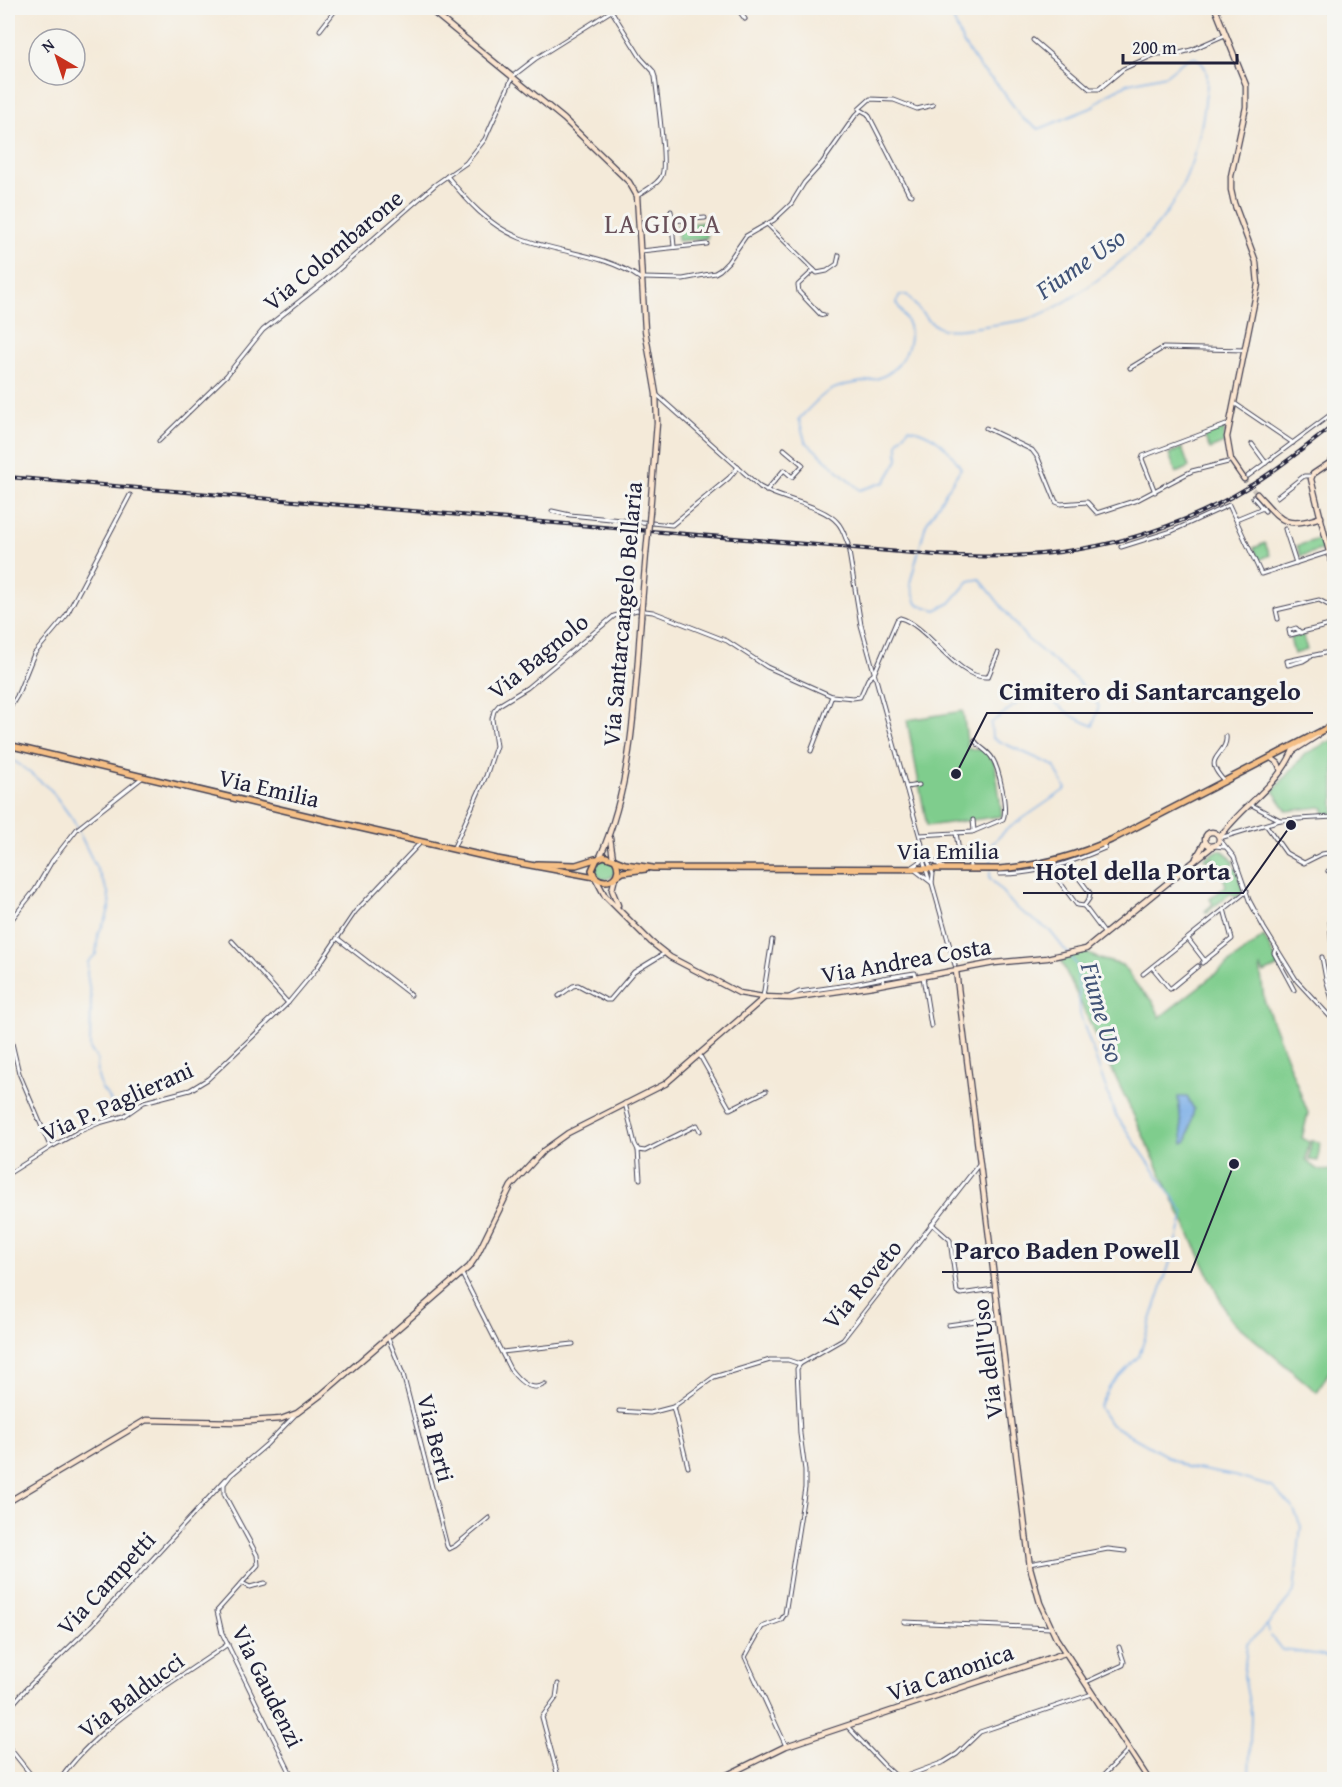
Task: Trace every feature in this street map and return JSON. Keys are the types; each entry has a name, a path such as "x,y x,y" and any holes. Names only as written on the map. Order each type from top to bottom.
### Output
{"main road":[{"path":"1294,746 1334,725"},
{"path":"1294,746 1334,725"},
{"name":"Via Emilia","path":"8,745 421,842 596,878 604,882 624,873 653,868"},
{"name":"Via Emilia","path":"522,863 576,865 604,856 625,864 653,868 973,869 1009,868 1045,863 1102,844 1294,746"},
{"path":"596,878 592,866 598,858"},
{"path":"614,859 618,868 616,877"}],"street":[{"path":"320,30 336,8"},
{"path":"428,8 564,119 629,182 637,196 660,180 663,174 655,77 653,71 640,58 611,10"},
{"path":"513,76 535,59 616,8"},
{"path":"737,8 744,19"},
{"path":"1215,8 1246,85 1246,107 1231,176 1231,190 1257,271 1256,297 1227,437 1230,458 1246,478 1335,412"},
{"path":"1331,8 1335,54"},
{"path":"1033,40 1084,85 1090,89 1099,89 1123,69 1156,54 1191,50 1227,34"},
{"name":"Via Colombarone","path":"159,441 227,375 262,330 324,282 447,176 466,163 485,140 513,76"},
{"path":"447,176 480,214 516,237 555,249 602,259 643,279 683,279 715,273 724,267 752,230 767,224 783,213 804,183 822,163 858,111 870,99 894,100 917,109 933,105"},
{"path":"858,111 861,110 868,114 909,194 912,195"},
{"name":"Via Santarcangelo Bellaria","path":"598,858 610,836 631,740 657,423 656,394 645,330 637,196"},
{"path":"671,211 674,247"},
{"path":"672,221 705,218"},
{"path":"767,224 814,270 821,274 837,264 839,255"},
{"path":"641,251 707,244"},
{"path":"814,270 798,285 799,292 820,314 824,315"},
{"path":"1130,368 1162,348 1245,350"},
{"path":"656,394 766,491 831,517 838,523 848,544"},
{"path":"1234,403 1293,444"},
{"path":"1155,492 1142,459 1143,456 1229,424"},
{"path":"986,428 1032,450 1038,458 1054,500 1058,503 1087,502 1097,513 1155,492 1192,471 1228,462"},
{"path":"1252,444 1266,463"},
{"path":"766,491 784,470 792,477 803,465 784,449"},
{"path":"1277,497 1304,476 1311,476 1335,460"},
{"path":"552,511 570,515 672,525 729,478 738,467"},
{"path":"1311,476 1335,572"},
{"path":"8,711 17,696 34,654 66,616 130,495"},
{"path":"1255,495 1282,520 1293,524 1321,520"},
{"path":"1236,519 1264,509 1255,495"},
{"path":"1121,547 1172,531 1229,505 1260,573 1263,574 1329,552"},
{"path":"1285,529 1296,563"},
{"path":"849,552 861,625 906,787 922,835 924,863 929,868 955,965"},
{"path":"1278,619 1276,610 1319,600 1335,608"},
{"name":"Via Bagnolo","path":"453,849 486,776 496,746 492,719 494,711 615,616 637,610 653,612 728,641 767,667 832,696 860,697 868,679 874,674"},
{"path":"874,674 897,620 902,618 914,625 960,666 987,678 998,653"},
{"path":"1301,633 1335,624"},
{"path":"1308,658 1288,665 1287,661 1335,651"},
{"path":"811,751 832,696"},
{"path":"1224,781 1214,763 1226,746 1226,736"},
{"path":"922,835 973,831 1003,819 1005,812 996,765 975,741"},
{"path":"1226,848 1205,842 1205,837 1208,833 1215,832 1231,822 1250,804 1281,771 1294,746"},
{"path":"1271,758 1278,763 1281,771"},
{"path":"8,924 35,890 52,861 77,830 143,777"},
{"path":"906,787 919,784"},
{"path":"1250,804 1279,820"},
{"path":"1220,838 1279,820 1335,817"},
{"path":"973,820 973,831"},
{"path":"1273,834 1279,820"},
{"path":"1214,846 1231,822"},
{"path":"1266,825 1286,853 1304,863 1322,854 1335,852"},
{"path":"1215,832 1237,862 1249,900 1276,948 1303,990 1335,1021"},
{"path":"956,833 959,851 969,850 973,869"},
{"name":"Via Santarcangelo Bellaria","path":"610,836 614,859"},
{"name":"Via P. Paglierani","path":"8,1174 51,1146 99,1123 124,1116 144,1102 195,1088 208,1079 288,1003 317,968 355,912 421,842"},
{"name":"Via Andrea Costa","path":"1194,861 1205,842"},
{"path":"1000,874 1034,871 1064,864 1105,848 1102,844"},
{"name":"Via Andrea Costa","path":"596,878 605,896 665,953 722,986 739,993 787,998 883,981 923,977 994,963 1047,958 1084,950 1214,846"},
{"path":"909,868 920,862 924,854"},
{"path":"924,854 946,869"},
{"path":"909,868 932,881"},
{"path":"1084,906 1090,893 1072,869 1062,868 1057,874 1059,881 1077,905 1084,906 1105,934"},
{"path":"932,881 938,872 946,869"},
{"path":"1328,871 1334,872"},
{"name":"Via Andrea Costa","path":"616,877 612,890 621,910"},
{"path":"1143,974 1247,891"},
{"path":"1233,902 1246,898 1249,900"},
{"path":"1335,904 1330,914 1331,951 1335,979"},
{"path":"1188,939 1204,962 1232,939 1224,909"},
{"path":"337,938 411,995"},
{"path":"231,1475 266,1445 297,1413 462,1274 476,1257 511,1186 543,1151 568,1133 665,1084 764,997 772,940"},
{"path":"232,941 288,1003"},
{"path":"1276,948 1274,953 1294,990"},
{"path":"559,996 578,985 610,1000 634,972 665,953"},
{"path":"1322,957 1335,1006"},
{"path":"1152,967 1170,988 1198,966"},
{"name":"Via dell'Uso","path":"956,971 1029,1564 1040,1603 1051,1628 1065,1653 1149,1779"},
{"path":"923,977 931,1026"},
{"path":"8,1026 19,1073 51,1146"},
{"path":"699,1054 730,1109 766,1091"},
{"path":"625,1104 638,1150 640,1179"},
{"path":"638,1150 645,1151 697,1125 700,1131"},
{"name":"Via Roveto","path":"800,1364 843,1338 980,1161"},
{"path":"932,1224 950,1240 957,1292 961,1294 996,1289"},
{"path":"462,1274 518,1380 528,1387 539,1388 545,1384"},
{"path":"948,1325 1000,1318"},
{"name":"Via Berti","path":"388,1337 404,1374 445,1542 449,1549 489,1518"},
{"path":"502,1352 573,1344"},
{"path":"619,1411 650,1413 673,1407 714,1377 770,1360 788,1360 800,1364 797,1369 805,1488 785,1614 781,1620 762,1627 745,1657 786,1746"},
{"path":"673,1407 687,1467"},
{"path":"8,1502 146,1420 237,1422 281,1419 297,1413"},
{"name":"Via Gaudenzi","path":"231,1475 224,1484 224,1494 258,1555 258,1565 217,1611 218,1621 292,1776"},
{"name":"Via Campetti","path":"8,1715 11,1707 27,1688 92,1625 217,1487 231,1475"},
{"path":"1029,1564 1108,1549 1125,1551"},
{"path":"243,1583 250,1587 264,1583"},
{"path":"904,1622 1051,1628"},
{"name":"Via Balducci","path":"60,1779 72,1762 114,1724 228,1644"},
{"path":"1085,1683 1122,1665 1124,1662 1119,1647"},
{"name":"Via Canonica","path":"717,1779 786,1746 1065,1653"},
{"path":"558,1684 556,1698 542,1717 559,1779"},
{"path":"847,1726 889,1770 895,1775 904,1777 944,1762 957,1754 980,1732 1092,1694"},
{"path":"8,1746 35,1779"},
{"path":"1099,1779 1129,1749"},
{"name":"Via Gaudenzi","path":"268,1779 292,1776 305,1776 311,1779"}],"green space":[{"path":"705,222 707,238 678,241 677,225"},
{"path":"1224,428 1224,443 1210,449 1204,436"},
{"path":"1182,448 1189,467 1176,473 1169,454"},
{"path":"1321,538 1324,549 1301,556 1297,546"},
{"path":"1265,543 1270,555 1259,560 1254,548"},
{"path":"1303,635 1307,650 1294,654 1290,638"},
{"path":"963,711 968,749 984,750 995,763 1002,816 927,826 907,720"},
{"path":"1332,740 1334,814 1324,813 1324,808 1320,807 1287,811 1273,791 1305,754"},
{"path":"1219,850 1226,853 1234,863 1231,865 1232,869 1236,868 1243,891 1236,898 1231,893 1207,912 1205,911 1213,904 1210,899 1226,886 1220,873 1223,870 1213,858 1207,861 1204,858"},
{"path":"605,859 612,862 615,869 612,876 605,879 598,876 595,869 598,862"},
{"path":"1264,936 1279,966 1264,973 1260,966 1264,1000 1308,1113 1302,1138 1309,1142 1306,1160 1317,1169 1331,1170 1334,1176 1334,1259 1330,1311 1334,1320 1334,1364 1317,1392 1229,1318 1061,961 1081,951 1122,965 1153,1002 1160,1017"},
{"path":"1311,1141 1320,1142 1318,1161 1309,1160"}],"water":[{"path":"1178,1097 1187,1097 1194,1109 1187,1141 1183,1143"}],"waterway":[{"name":"Fiume Uso","path":"952,8 955,13 953,19 963,43 981,69 998,85 1023,119 1039,129 1091,108 1110,93 1129,83 1166,75 1185,60 1194,57 1204,65 1207,76 1200,131 1187,175 1165,215 1120,262 1081,292 1061,304 1042,314 1009,323 964,329 943,329 928,319 907,295 900,295 896,302 908,323 910,334 907,350 899,364 879,378 832,389 799,419 805,441 860,490 885,482 898,460 898,442 909,428 940,442 961,468 926,524 910,583 917,604 936,610 950,603 969,581 980,579 1027,639 1079,682 1099,706 1093,726 1074,717 1036,689 991,723 992,738 1054,766 1066,789 1006,830 992,844 991,866"},
{"path":"8,757 51,790 73,820 108,892 110,906 98,934 96,954 88,962 87,974 91,999 90,1049 97,1059 98,1077 102,1089 110,1099 114,1115"},
{"name":"Fiume Uso","path":"990,871 990,878 1016,908 1050,931 1077,965 1080,1014 1115,1114 1184,1213 1139,1356 1110,1386 1099,1407 1110,1424 1186,1467 1234,1476 1272,1487 1292,1506 1301,1526 1294,1592 1267,1625 1247,1644 1244,1676 1251,1713 1249,1780"},
{"name":"Fiume Uso","path":"1267,1625 1269,1632"},
{"path":"1271,1636 1282,1650 1323,1655 1334,1660"}],"tunnel":[{"path":"1244,479 1257,494"}],"railway":[{"path":"8,477 936,555 1009,556 1045,554 1115,542 1184,520 1249,487 1334,425"}],"place":[{"name":"Cimitero di Santarcangelo","path":"956,774"},
{"name":"Hotel della Porta","path":"1291,825"},
{"name":"Parco Baden Powell","path":"1234,1164"}],"district":[{"name":"LA GIOLA","path":"663,223"}]}
